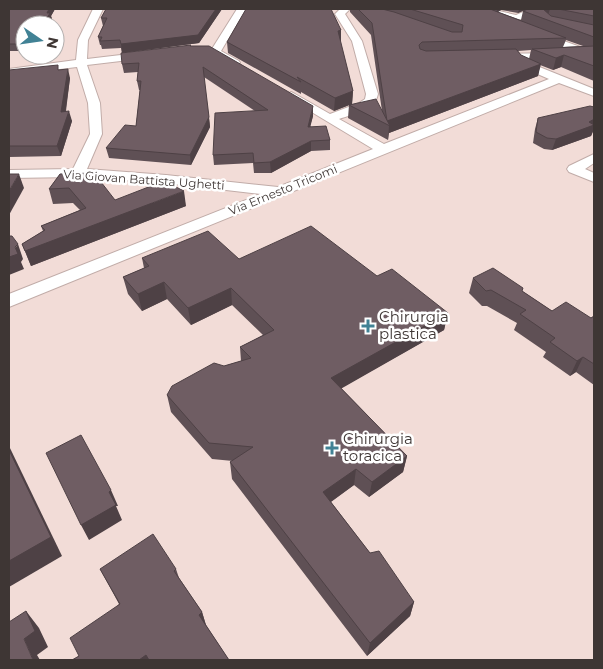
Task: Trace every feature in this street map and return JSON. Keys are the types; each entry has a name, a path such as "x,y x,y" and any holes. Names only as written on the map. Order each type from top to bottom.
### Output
{"street":[{"path":"78,173 96,134 94,104 81,62 83,40 98,9"},
{"path":"241,9 211,48 244,68"},
{"path":"330,118 363,106 371,100 372,94 357,41 340,14 345,9"},
{"path":"479,9 517,18 541,10"},
{"path":"479,9 484,14 592,55"},
{"path":"9,72 157,53"},
{"path":"489,57 592,55"},
{"path":"517,56 523,64 594,93"},
{"name":"Via Ernesto Tricomi","path":"9,301 558,79"},
{"path":"278,88 383,149"},
{"path":"594,158 574,168 594,178"},
{"name":"Via Giovan Battista Ughetti","path":"9,174 78,173 166,179 279,191"}],"building":[{"path":"9,9 49,9 47,13 50,13 49,15 15,15 15,44 9,44"},
{"path":"106,9 216,9 198,35 121,44 120,40 100,41 102,37 98,37 107,18 101,18"},
{"path":"246,9 331,9 341,30 338,31 353,91 335,98 227,42"},
{"path":"358,9 382,9 452,32 462,32 463,25 410,9 490,9 566,38 422,42 419,45 420,49 426,51 516,49 521,55 541,64 387,121 372,23"},
{"path":"543,9 551,16 594,25 594,37 523,11"},
{"path":"558,9 594,9 594,16"},
{"path":"191,45 209,46 313,106 308,127 326,126 330,140 311,141 270,162 254,163 253,153 213,155 215,113 268,110 203,67 209,117 190,155 106,148 125,125 136,126 141,81 137,81 139,63 122,64 121,53"},
{"path":"594,46 594,66 564,55 556,58 532,49"},
{"path":"58,65 58,70 68,69 61,112 69,111 57,146 9,146 9,70"},
{"path":"376,99 390,126 349,105"},
{"path":"590,106 594,107 594,119 589,122 594,125 556,139 547,138 536,132 538,118"},
{"path":"94,173 115,200 164,181 184,191 25,251 22,244 45,230 41,226 86,208 69,188 49,189 60,174"},
{"path":"9,174 19,174 9,191"},
{"path":"311,226 377,276 392,269 448,313 331,378 407,456 372,482 356,469 323,492 370,553 379,551 414,602 370,643 230,462 253,447 209,443 167,395 172,386 214,363 224,366 251,358 240,347 274,330 231,288 188,308 164,282 138,294 123,277 149,266 142,258 208,231 239,259"},
{"path":"9,236 12,236 18,244 15,247 18,254 9,257"},
{"path":"493,268 523,288 522,291 552,311 566,302 591,318 594,316 594,364 583,357 577,361 550,342 555,338 520,314 526,310 491,290 486,291 473,278"},
{"path":"81,435 111,490 109,492 116,505 81,525 46,453"},
{"path":"9,450 51,537 9,561"},
{"path":"153,534 176,569 174,571 202,612 199,615 229,660 149,660 146,655 139,660 72,660 79,656 70,638 120,604 100,569"},
{"path":"26,611 35,631 24,639 33,660 9,660 9,622"}],"place":[{"name":"Chirurgia plastica","path":"368,326"},
{"name":"Chirurgia toracica","path":"332,448"}]}
